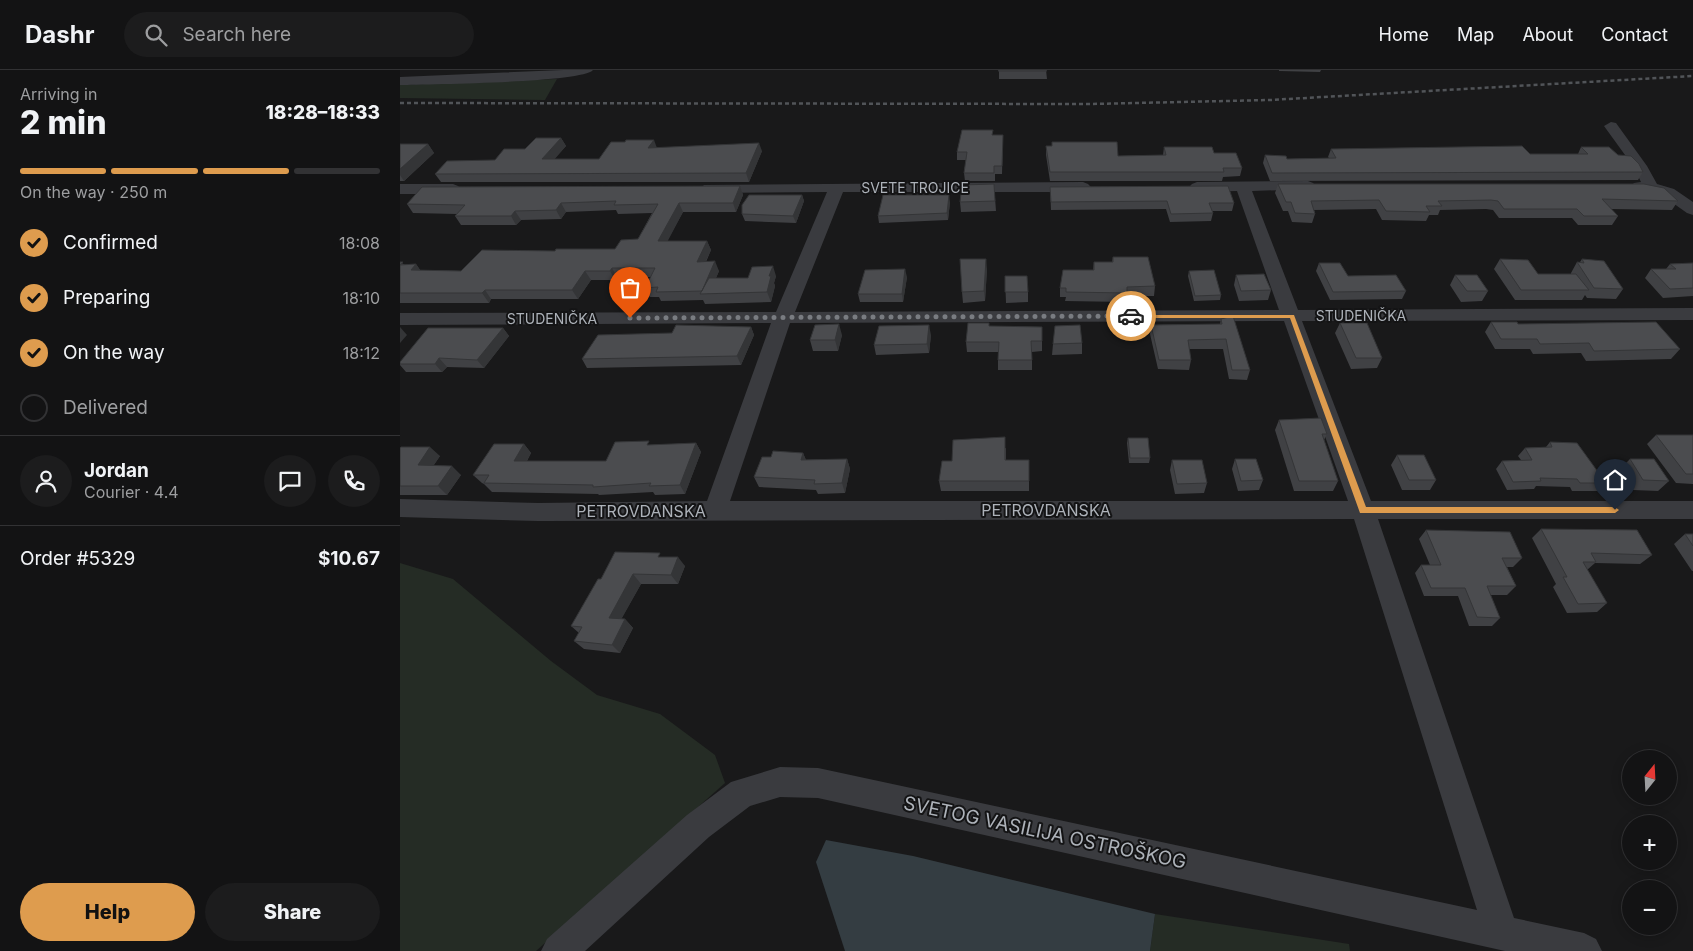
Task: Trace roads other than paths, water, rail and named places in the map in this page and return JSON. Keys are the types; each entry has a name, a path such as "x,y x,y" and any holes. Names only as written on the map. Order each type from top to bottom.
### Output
{"street":[{"path":"400,81 554,75 587,70"},
{"path":"1611,126 1640,166 1651,186"},
{"path":"1184,187 1322,186"},
{"path":"1625,186 1651,186 1677,198 1693,210"},
{"name":"SVETE TROJICE","path":"698,188 1095,187"},
{"path":"1243,187 1363,510 1501,932"},
{"path":"715,511 783,317 837,188"},
{"path":"400,189 470,189"},
{"name":"STUDENIČKA","path":"400,319 1693,314"},
{"name":"PETROVDANSKA","path":"400,508 538,512 1693,510"},
{"name":"SVETOG VASILIJA OSTROŠKOG","path":"559,951 698,826 742,793 780,782 818,783 1501,932 1540,946 1584,951"}],"railway":[{"path":"400,103 1091,104 1270,100 1693,76"}]}
